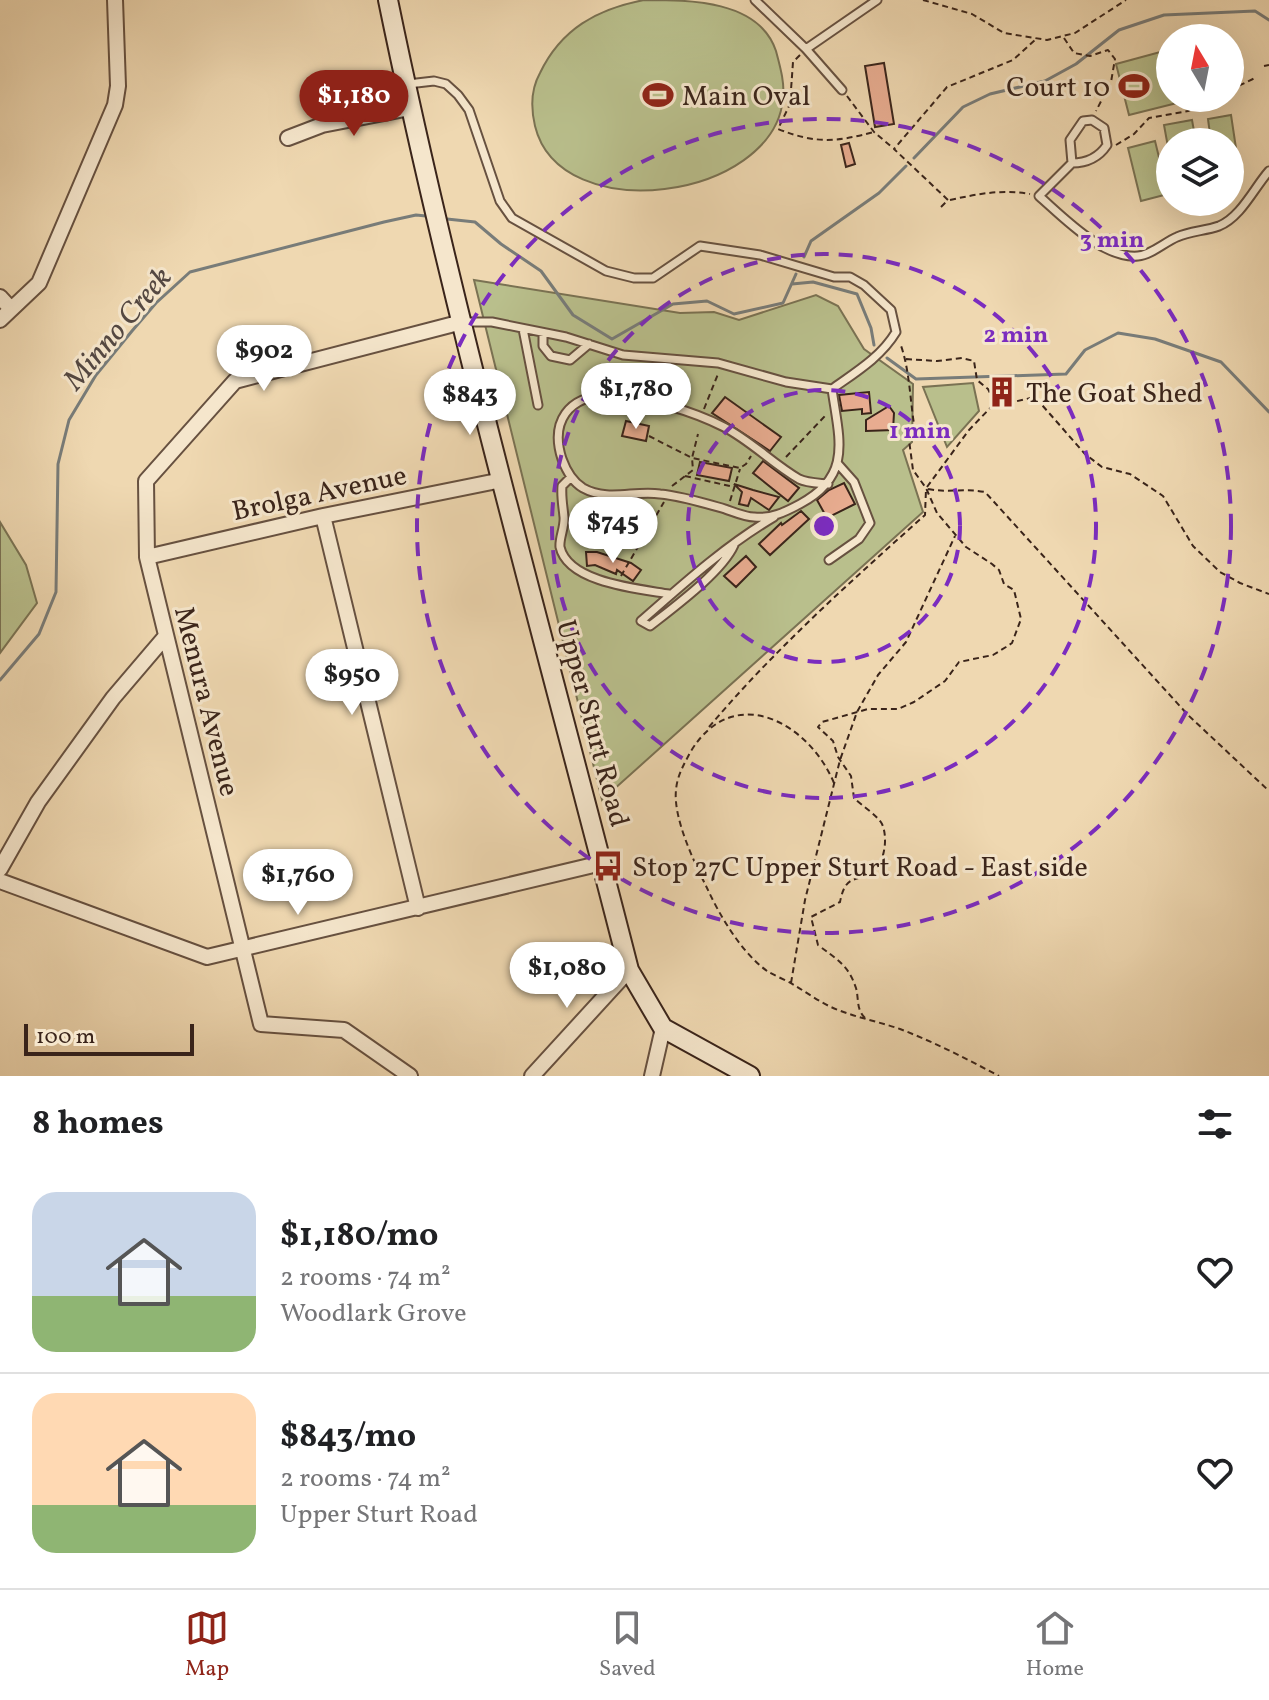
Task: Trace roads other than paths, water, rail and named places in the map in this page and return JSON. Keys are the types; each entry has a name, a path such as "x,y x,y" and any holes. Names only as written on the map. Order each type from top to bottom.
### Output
{"main road":[{"name":"Upper Sturt Road","path":"388,0 410,108 462,322 629,970 663,1028"},
{"path":"663,1028 750,1076"}],"street":[{"path":"0,297 5,314 39,283 115,105 118,86 115,0"},
{"path":"288,138 322,125 410,108"},
{"name":"Menura Avenue","path":"410,1076 344,1030 261,1024 147,557 146,481 235,381 462,322"},
{"name":"Brolga Avenue","path":"147,557 323,516 502,480"},
{"path":"323,516 418,908"},
{"path":"0,869 38,802 113,698 165,637"},
{"path":"0,881 207,957 602,863"},
{"path":"532,1076 629,970"},
{"path":"652,1076 663,1028"}],"lane":[{"path":"755,0 806,49 842,90"},
{"path":"806,49 877,0"},
{"path":"405,85 434,81 452,89 469,110 500,201 512,218 606,271 634,278 653,278 700,246 760,255 834,277 850,277 864,285 891,310 896,332 868,364 832,389 798,385 722,364 623,355 543,333 483,322 462,322"},
{"path":"1072,163 1070,140 1083,121 1092,120 1104,128 1107,145 1101,154 1082,163 1072,163 1039,196 1101,246 1118,254 1140,256 1185,233 1221,226 1239,210 1269,171"},
{"path":"523,329 538,405"},
{"path":"543,333 543,346 551,356 570,360 589,344"},
{"path":"734,545 727,560 675,607 650,626 641,621 669,594 734,545 828,484 838,464 839,436 832,389"},
{"path":"776,516 753,517 668,495 602,496 581,487 571,477 558,446 560,419 573,406 607,395 645,400 724,427 801,481 828,484"},
{"path":"829,560 859,539 870,523 854,482 838,464"},
{"path":"571,477 562,486 561,505 564,517 560,546 567,561 583,574 669,594"}],"waterway":[{"name":"Minno Creek","path":"914,158 963,107 990,94 1045,81 1076,64 1119,30 1164,15 1255,11 1269,20"},
{"name":"Minno Creek","path":"804,257 811,241 879,193 906,166"},
{"name":"Minno Creek","path":"0,680 39,634 56,592 58,464 69,420 96,375 156,303 190,272 384,222 416,215 426,216"},
{"name":"Minno Creek","path":"447,219 475,222 541,271 573,315 612,339 673,304 707,301 734,314 783,303 796,274"},
{"path":"792,284 813,282 857,294 871,328 874,345"},
{"path":"887,358 916,379 1066,374 1085,350 1118,333 1155,339 1221,362 1269,412"}],"place":[{"name":"Court 10","path":"1134,86"},
{"name":"Main Oval","path":"658,95"},
{"name":"The Goat Shed","path":"1002,392"},
{"name":"Stop 27C Upper Sturt Road - East side","path":"608,866"}]}
